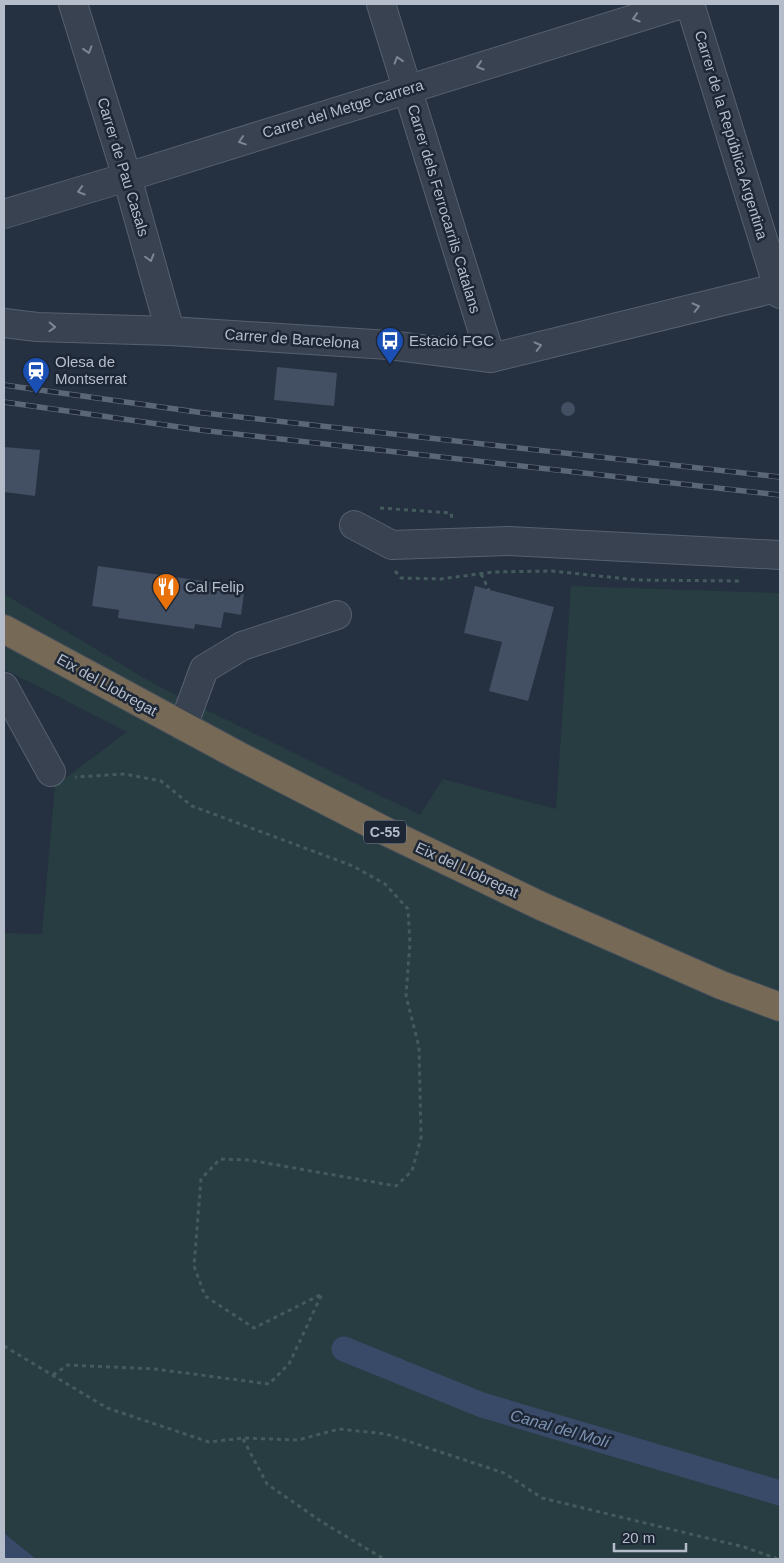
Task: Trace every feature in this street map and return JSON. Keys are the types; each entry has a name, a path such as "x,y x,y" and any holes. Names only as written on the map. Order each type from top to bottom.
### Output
{"highway":[{"name":"Eix del Llobregat","path":"4,629 183,726 387,832 533,902 721,985 780,1007"}],"street":[{"name":"Carrer de Pau Casals","path":"73,4 127,177 170,331"},
{"name":"Carrer dels Ferrocarrils Catalans","path":"381,4 490,358"},
{"name":"Carrer del Metge Carrera","path":"4,214 682,4"},
{"name":"Carrer de la República Argentina","path":"690,4 780,289"},
{"name":"Carrer de Barcelona","path":"4,323 37,327 170,331 389,345 490,358 780,289"},
{"path":"354,525 392,545 509,541 780,555"},
{"path":"183,726 204,669 242,646 337,615"},
{"path":"4,687 51,772"}],"path":[{"path":"481,574 489,590"},
{"path":"51,772 61,778 124,774 161,781 192,806 353,866 385,884 408,909 410,943 406,996 419,1047 421,1138 412,1171 396,1186 249,1160 220,1159 201,1180 194,1266 205,1296 254,1328 322,1294 289,1364 270,1384 155,1370 68,1365 53,1375"},
{"path":"4,1346 107,1408 209,1442 243,1438 298,1440 339,1429 386,1434 504,1473 542,1498 744,1547 778,1559"},
{"path":"243,1438 267,1484 322,1522 384,1559"}],"green space":[{"path":"571,586 780,593 780,1559 36,1559 4,1533 4,933 42,934 55,786 127,732 4,669 4,594 156,685 420,815 443,779 556,809"}],"water":[{"path":"4,1533 36,1559 4,1559"}],"building":[{"path":"277,367 337,373 334,406 274,400"},
{"path":"565,402 571,402 575,409 571,416 565,416 561,412 561,406"},
{"path":"4,447 40,450 35,496 4,492"},
{"path":"98,566 245,587 241,615 224,612 221,628 195,624 194,629 118,618 119,610 92,606"},
{"path":"475,586 554,607 528,701 489,691 502,642 464,633"}],"waterway":[{"name":"Canal del Molí","path":"344,1349 482,1405 780,1493"}],"railway":[{"path":"4,385 204,413 780,477"},
{"path":"4,402 200,430 780,495"}],"place":[{"name":"Estació FGC","path":"390,365"},
{"name":"Olesa de Montserrat","path":"36,395"},
{"name":"Cal Felip","path":"166,611"}]}
